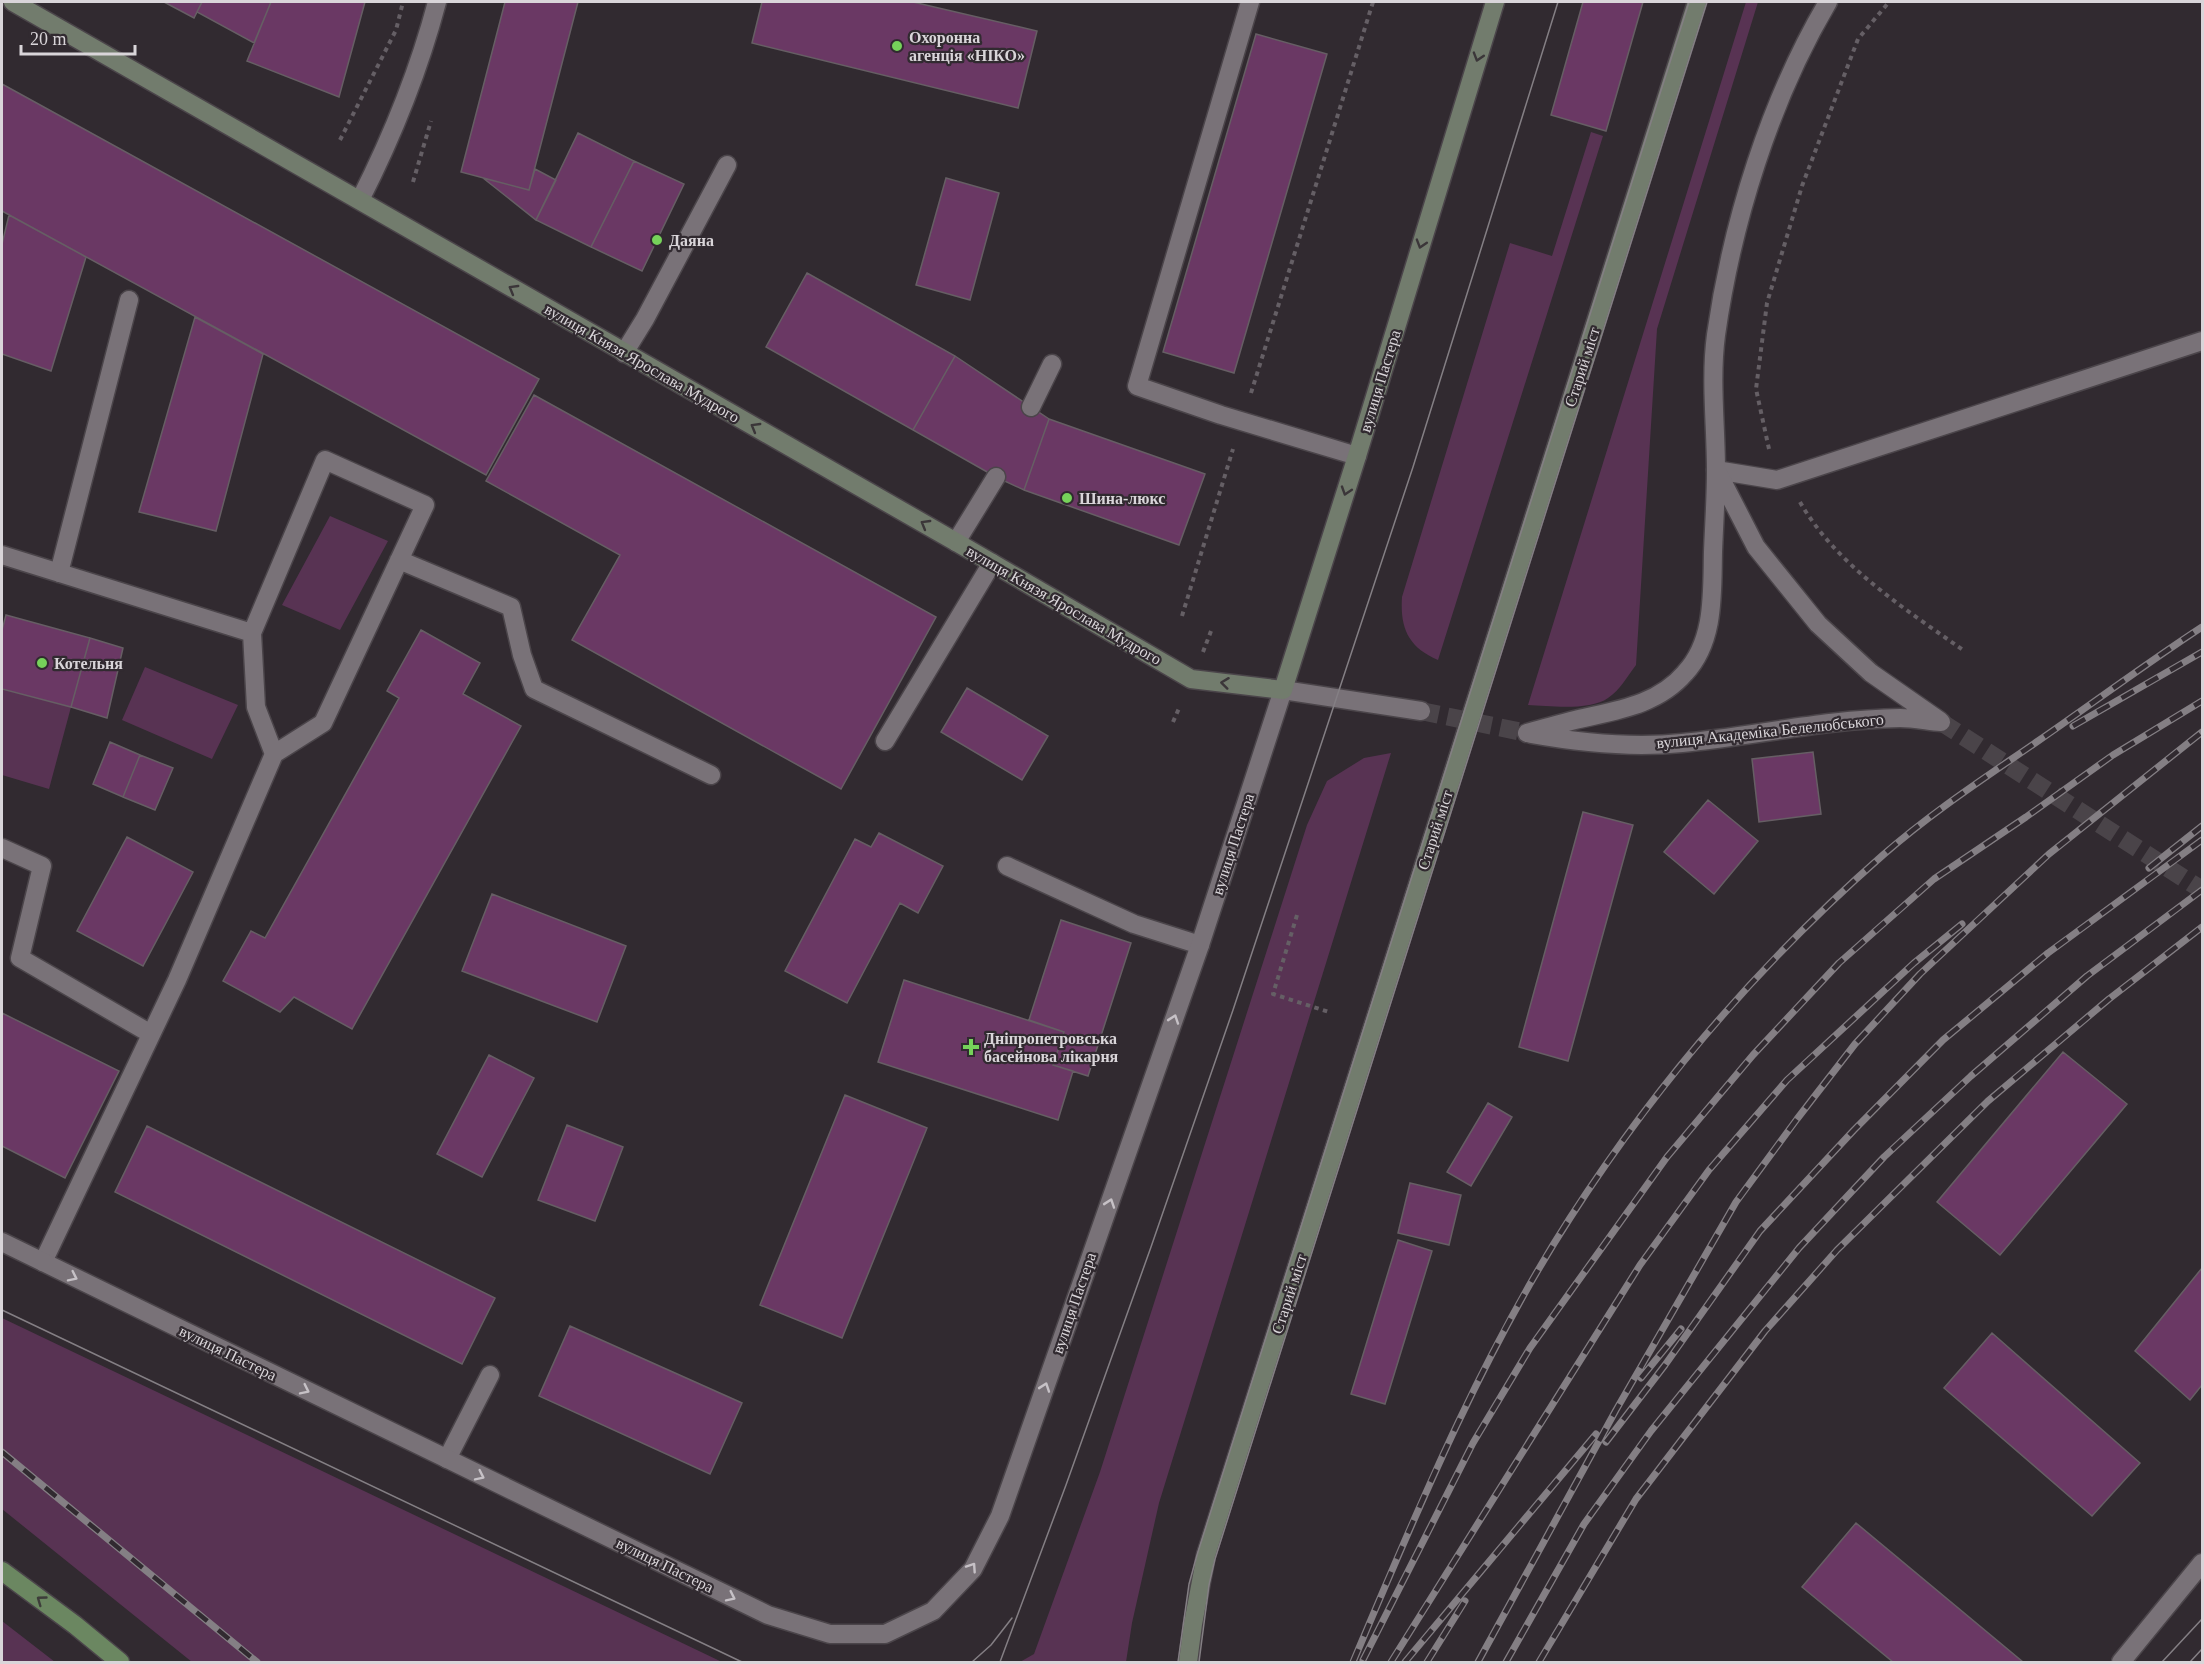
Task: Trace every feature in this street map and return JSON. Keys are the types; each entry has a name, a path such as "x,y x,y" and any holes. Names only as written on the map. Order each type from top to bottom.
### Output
{"main road":[{"name":"вулиця Князя Ярослава Мудрого","path":"13,2 1191,679 1283,690"},
{"name":"вулиця Пастера","path":"1283,690 1357,456 1495,2"},
{"name":"Старий міст","path":"1188,1662 1206,1555 1697,2"},
{"path":"2,1571 75,1625 120,1662"},
{"path":"75,1625 98,1662"}],"street":[{"path":"360,200 379,162 425,47 437,2"},
{"path":"1250,2 1137,386 1242,422 1357,456"},
{"path":"1828,2 1794,68 1767,132 1728,265 1716,337 1713,406 1716,470 1777,480 1786,478 2202,341"},
{"path":"624,353 645,319 727,165"},
{"path":"60,573 129,300"},
{"path":"1031,407 1052,364"},
{"path":"43,1262 151,1034 274,754 323,723 425,505 325,460 252,633 256,707 274,754"},
{"name":"вулиця Академіка Белелюбського","path":"1716,470 1756,547 1818,624 1871,673 1941,722 1902,718 1866,720 1679,744 1574,741 1527,733 1629,708 1661,694 1685,673 1701,651 1711,612 1716,470"},
{"path":"956,542 996,477"},
{"path":"2,555 252,633"},
{"path":"399,560 510,607 522,655 534,689 711,776"},
{"path":"885,741 992,563"},
{"path":"1283,690 1421,711"},
{"name":"вулиця Пастера","path":"2,1242 768,1615 830,1634 885,1634 933,1611 973,1569 1000,1516 1200,945 1283,690"},
{"path":"2,848 42,866 20,958 151,1034"},
{"path":"1008,866 1134,924 1200,945"},
{"path":"447,1459 489,1375"},
{"path":"2121,1662 2202,1563"}],"path":[{"path":"340,140 396,30 403,2"},
{"path":"1182,616 1373,2"},
{"path":"1889,2 1858,39 1802,186 1767,303 1756,389 1769,449 1812,524 1877,590 1963,650"},
{"path":"1297,915 1273,994 1329,1012"}],"shaded area":[{"path":"1746,2 1758,2 1657,329 1636,665 1616,691 1600,702 1570,707 1528,705"},
{"path":"1591,132 1603,136 1438,660 1419,649 1408,635 1403,618 1402,597 1510,243 1552,256"},
{"path":"330,516 388,541 340,630 282,605"},
{"path":"145,667 238,705 212,759 122,720"},
{"path":"2,689 71,707 49,789 2,775"},
{"path":"1391,753 1159,1503 1132,1623 1126,1662 1020,1662 1034,1654 1100,1472 1307,825 1327,781 1364,758"},
{"path":"2,1318 722,1662 192,1662 2,1509"},
{"path":"2,1621 55,1662 2,1662"}],"building":[{"path":"164,2 202,2 194,18"},
{"path":"202,2 271,2 254,43 197,12"},
{"path":"271,2 365,2 339,97 247,61"},
{"path":"505,2 578,2 529,190 461,172"},
{"path":"762,2 913,2 1037,31 1018,108 752,43"},
{"path":"1583,2 1643,2 1606,131 1551,115"},
{"path":"1256,34 1327,54 1234,373 1163,352"},
{"path":"2,84 539,379 486,475 2,211"},
{"path":"578,133 634,161 591,247 536,220"},
{"path":"634,161 684,184 642,271 591,247"},
{"path":"535,169 556,180 536,220 483,178 529,190"},
{"path":"946,178 999,193 970,300 916,285"},
{"path":"9,215 86,257 51,371 2,354 2,244"},
{"path":"807,273 955,356 913,430 766,347"},
{"path":"195,317 263,354 216,531 139,512"},
{"path":"955,356 1049,419 1024,490 996,477 913,430"},
{"path":"534,395 936,617 841,789 572,640 620,555 486,481"},
{"path":"1049,419 1205,474 1179,545 1024,490"},
{"name":"Котельня","path":"6,615 90,638 71,707 2,689 2,630"},
{"path":"421,630 480,663 463,694 521,726 352,1029 294,997 280,1012 223,981 251,931 265,938 399,698 387,691"},
{"path":"90,638 123,648 107,718 71,707"},
{"path":"967,688 1048,736 1022,780 941,732"},
{"path":"110,742 140,755 123,797 93,784"},
{"path":"1813,752 1821,814 1759,822 1752,759"},
{"path":"140,755 173,768 155,810 123,797"},
{"path":"1708,800 1758,841 1714,894 1664,852"},
{"path":"1583,812 1633,825 1568,1061 1519,1047"},
{"path":"879,833 943,866 918,913 900,903 847,1003 785,971 855,839 871,847"},
{"path":"127,837 193,872 143,966 77,931"},
{"path":"492,894 626,946 597,1022 462,971"},
{"name":"Дніпропетровська басейнова лікарня","path":"1061,920 1131,943 1088,1076 1053,1065 1064,1032 1029,1020"},
{"name":"Дніпропетровська басейнова лікарня","path":"904,980 1064,1032 1053,1065 1073,1071 1058,1120 878,1062"},
{"path":"2,1013 119,1071 65,1178 2,1146"},
{"path":"2063,1052 2127,1104 2000,1255 1937,1202"},
{"path":"489,1055 534,1078 482,1177 437,1154"},
{"path":"845,1095 927,1128 842,1338 760,1305"},
{"path":"1488,1103 1512,1117 1471,1186 1447,1172"},
{"path":"567,1125 623,1147 595,1221 538,1200"},
{"path":"147,1126 495,1298 462,1364 115,1192"},
{"path":"1410,1183 1461,1195 1449,1245 1398,1233"},
{"path":"1398,1240 1432,1251 1385,1404 1351,1394"},
{"path":"2202,1268 2202,1385 2190,1400 2135,1351"},
{"path":"570,1326 742,1403 710,1474 539,1396"},
{"path":"1992,1333 2140,1463 2092,1516 1944,1388"},
{"path":"1856,1523 2023,1662 1893,1662 1802,1587"}],"tunnel":[{"path":"1421,711 1527,733"},
{"path":"1941,722 2202,890"}],"tram line":[{"path":"1000,1662 1066,1485 1233,1010 1413,467 1558,2"},
{"path":"1178,1662 1189,1584 1197,1555 1689,2"},
{"path":"1199,1662 1209,1585 1215,1559 1707,2"},
{"path":"2,1310 742,1662"},
{"path":"972,1662 991,1645 1012,1618"},
{"path":"2162,1662 2202,1619"},
{"path":"2190,1662 2202,1649"}],"railway":[{"path":"1353,1662 1452,1435 1479,1379 1538,1271 1570,1218 1639,1119 1714,1025 1796,937 1902,839 1959,795 2202,627"},
{"path":"2073,726 2202,652"},
{"path":"1363,1660 1473,1443 1530,1348 1667,1157 1753,1055 1839,963 1934,879 2113,755 2202,701"},
{"path":"1478,1662 1616,1410 1736,1202 1855,1044 1920,974 2049,854 2202,732"},
{"path":"2149,868 2202,826"},
{"path":"1606,1442 1665,1365 1760,1231 1854,1130 1943,1040 2048,953 2202,840"},
{"path":"1506,1662 1584,1524 1651,1431 1799,1248 1884,1157 1971,1076 2087,976 2202,890"},
{"path":"1391,1662 1640,1265 1709,1170 1787,1080 1914,963 1962,924"},
{"path":"1539,1662 1636,1499 1765,1331 1837,1250 1988,1101 2109,999 2202,927"},
{"path":"1641,1378 1681,1329"},
{"path":"1405,1662 1596,1434"},
{"path":"2,1452 257,1662"},
{"path":"1427,1662 1465,1601"}],"place":[{"name":"Охоронна агенція «НІКО»","path":"897,46"},
{"name":"Даяна","path":"657,240"},
{"name":"Шина-люкс","path":"1067,498"},
{"name":"Котельня","path":"42,663"},
{"name":"Дніпропетровська басейнова лікарня","path":"971,1047"}]}
